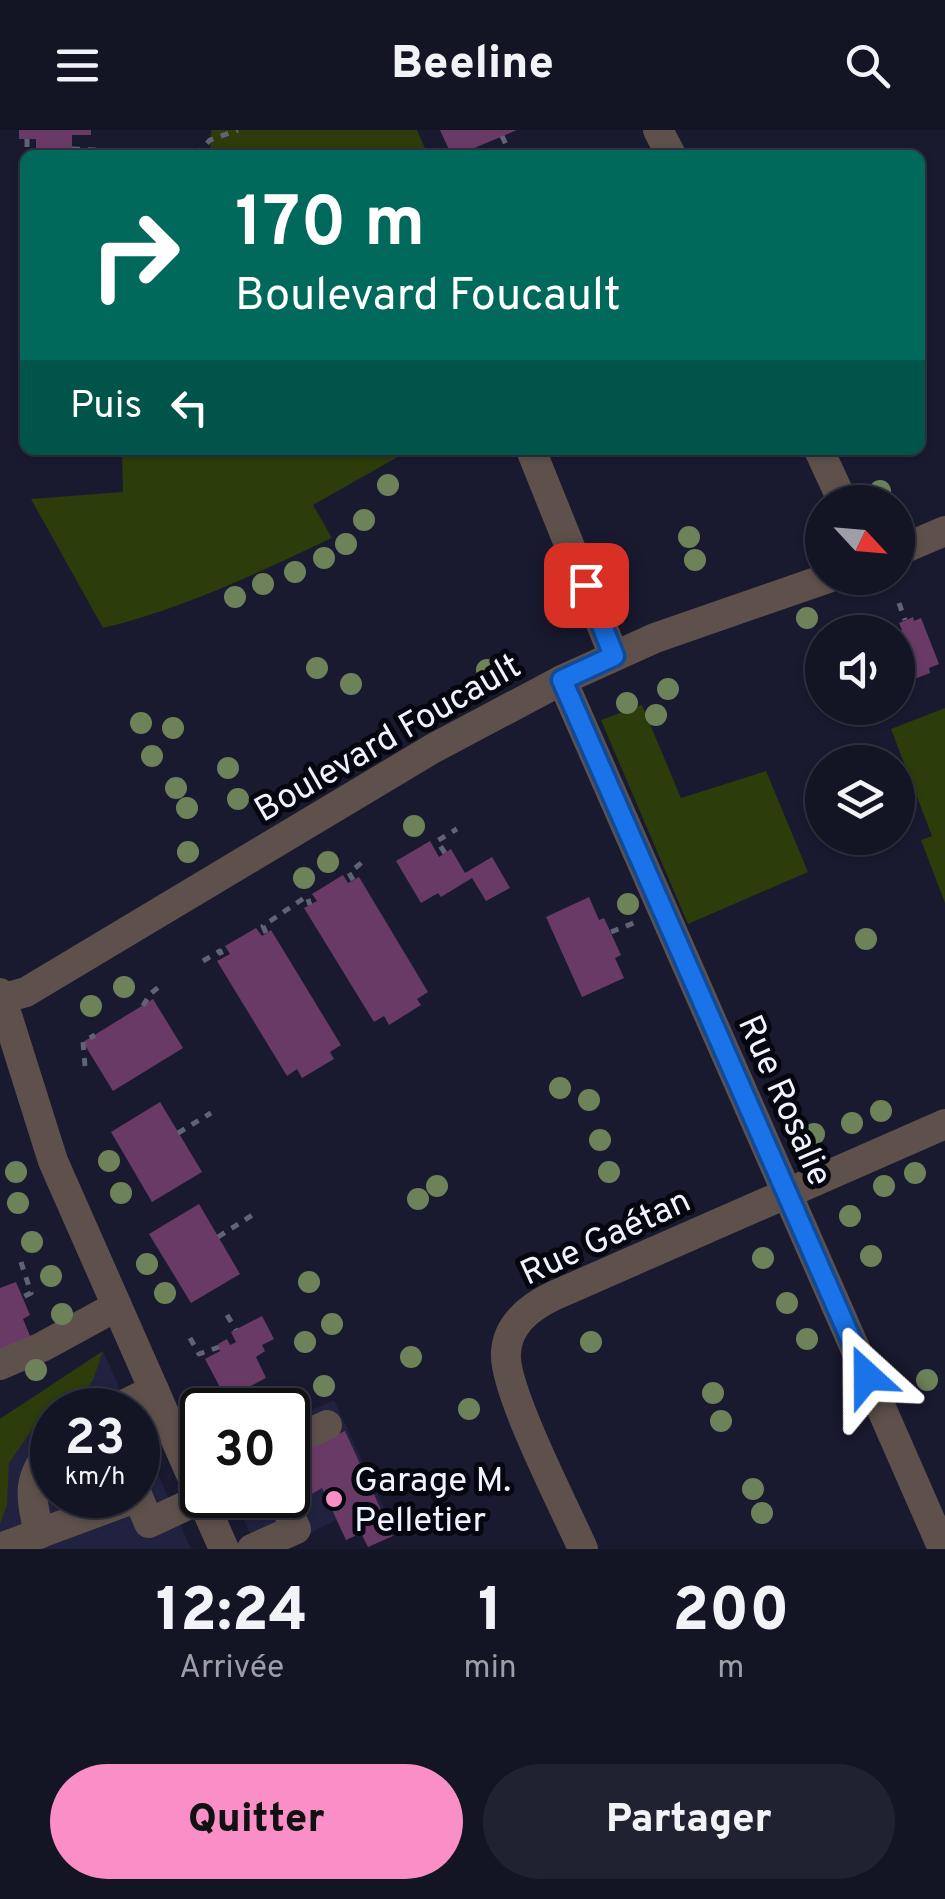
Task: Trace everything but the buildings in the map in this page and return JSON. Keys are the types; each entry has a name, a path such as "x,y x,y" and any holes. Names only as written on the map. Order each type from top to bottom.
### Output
{"street":[{"path":"533,455 614,656"},
{"path":"820,455 836,485"},
{"path":"915,544 945,531"},
{"name":"Boulevard Foucault","path":"1,996 26,992 432,749 562,680 655,638 805,586"},
{"name":"Rue Rosalie","path":"562,680 943,1549"},
{"path":"1,996 53,1160 153,1388"},
{"name":"Rue Gaétan","path":"583,1549 513,1390 506,1352 513,1330 528,1310 945,1124"},
{"path":"0,1365 117,1306"},
{"path":"160,1402 180,1444"},
{"path":"310,1432 327,1424"},
{"path":"35,1518 39,1534"},
{"path":"0,1548 80,1518"},
{"path":"213,1518 224,1549"},
{"path":"252,1549 296,1530 291,1518"}],"path":[{"path":"201,150 210,140 238,130"},
{"path":"502,136 509,150"},
{"path":"27,139 27,150"},
{"path":"72,149 95,150"},
{"path":"899,603 904,615"},
{"path":"445,853 438,841 457,829"},
{"path":"353,880 350,873 366,859"},
{"path":"266,933 263,926 307,896 310,904"},
{"path":"203,962 220,951 223,958"},
{"path":"143,1006 160,986"},
{"path":"85,1066 84,1042 95,1035"},
{"path":"178,1133 211,1112"},
{"path":"218,1237 254,1214"},
{"path":"21,1262 32,1292 23,1297"},
{"path":"227,1315 236,1330"},
{"path":"190,1338 200,1354 219,1347"}],"shaded area":[{"path":"103,1351 119,1388 47,1388"},
{"path":"30,1399 30,1518 160,1518 160,1479 191,1549 0,1549 0,1419"},
{"path":"334,1400 396,1534 368,1547 361,1533 346,1540 336,1520 277,1549 257,1549 243,1518 310,1518 310,1411"}],"green space":[{"path":"211,130 417,130 426,150 210,150"},
{"path":"122,455 401,455 313,505 332,538 191,600 103,628 31,499 123,492"},
{"path":"642,705 681,798 766,771 808,872 688,924 601,720"},
{"path":"945,708 945,903 921,840 932,836 915,792 915,745 897,745 891,729 915,725 915,720"},
{"path":"103,1351 87,1388 47,1388"},
{"path":"30,1399 30,1433 9,1463 7,1505 0,1524 0,1419"}],"place":[{"name":"Garage M. Pelletier","path":"334,1499"}],"route":[{"path":"586,585 614,656 562,680 867,1376"}]}
